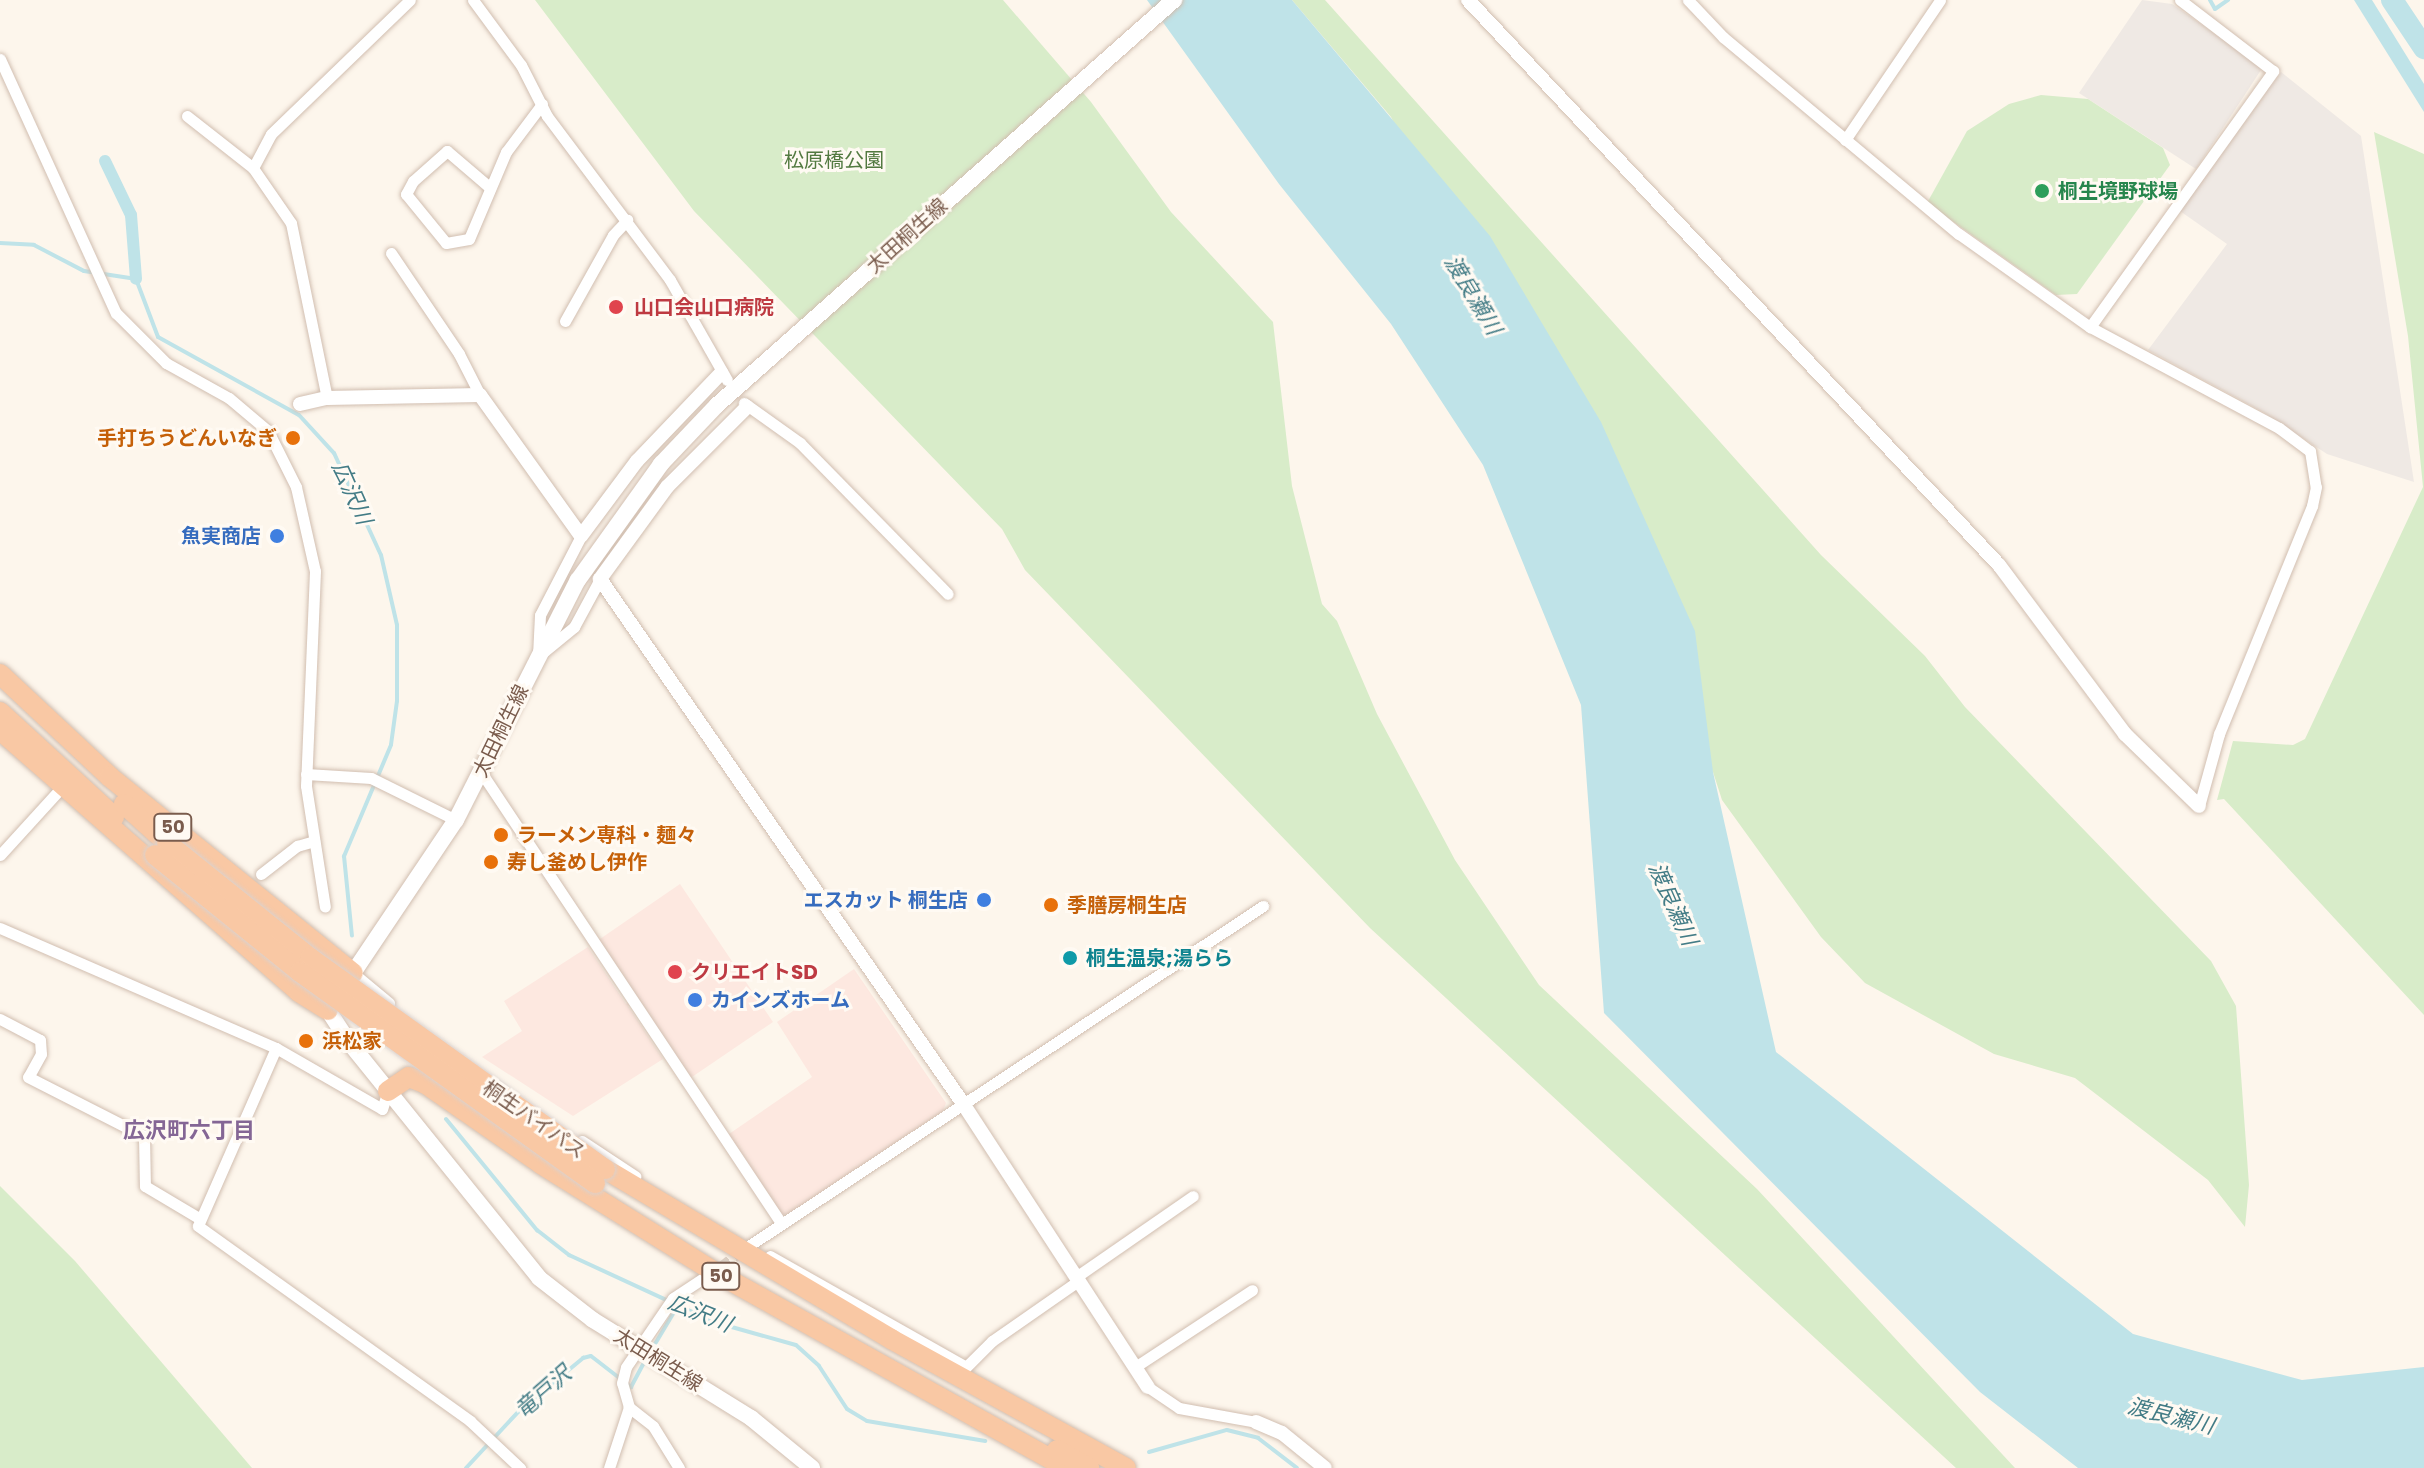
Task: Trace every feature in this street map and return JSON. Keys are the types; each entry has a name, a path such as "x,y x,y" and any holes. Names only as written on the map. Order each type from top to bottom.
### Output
{"highway":[{"name":"50","path":"0,674 110,777 353,973"},
{"name":"桐生バイパス","path":"0,690 161,849"},
{"name":"桐生バイパス","path":"0,712 300,972 600,1176 860,1342 1089,1468"},
{"name":"50","path":"0,730 61,788 328,1010"},
{"name":"50","path":"388,1091 409,1077 426,1084 541,1164 717,1269 1067,1468"},
{"name":"桐生バイパス","path":"600,1176 1126,1468"},
{"name":"50","path":"966,1367 1078,1431 1126,1468"}],"main road":[{"name":"太田桐生線","path":"812,1468 751,1418 639,1349 539,1278 388,1091 328,1010 456,820 578,580 634,498 684,439 780,349 1174,0"}],"street":[{"path":"253,168 271,134 410,0"},
{"path":"473,0 542,104 670,280 724,377 637,461 581,536 540,615 538,657"},
{"path":"1468,0 1999,565 2125,734 2199,806 2219,734 2312,506 2314,468 2310,451 2279,428 2090,327 1916,201 1723,37 1688,0"},
{"path":"1845,140 1940,0"},
{"path":"2090,327 2273,71 2180,0"},
{"path":"0,59 116,313 166,363 239,406 268,431 283,454 307,520 315,571 306,774 325,907"},
{"path":"488,186 447,151 413,181 406,194 446,243 463,243 473,232 488,186 542,104"},
{"path":"187,116 253,168 296,235 327,398"},
{"path":"565,321 613,235 627,220"},
{"path":"391,253 459,354 480,395 581,536"},
{"path":"300,404 327,398 463,391 480,395"},
{"path":"538,657 574,627 600,579 667,487 746,405 800,443 948,594"},
{"path":"600,579 962,1102 1148,1387 1179,1408 1256,1422 1282,1433 1325,1468"},
{"path":"481,772 781,1223"},
{"path":"306,774 377,780 456,820"},
{"path":"0,855 61,788"},
{"path":"261,874 297,846 314,841"},
{"path":"750,1245 962,1102 1263,906"},
{"path":"0,928 276,1048 382,1109 388,1091"},
{"path":"353,973 533,1109 750,1245 966,1367 992,1341 1193,1196"},
{"path":"0,1019 40,1040 41,1054 28,1077 144,1136 145,1186 199,1218"},
{"path":"276,1048 199,1218 203,1231 470,1421 520,1468"},
{"path":"609,1468 629,1407 622,1383 639,1349 671,1302 717,1269"},
{"path":"1135,1367 1252,1290"},
{"path":"629,1407 653,1426 679,1468"}],"shaded area":[{"path":"2142,0 2172,4 2263,67 2196,169 2079,93"},
{"path":"2281,72 2361,136 2414,482 2327,454 2263,412 2148,350 2227,244 2180,211"},
{"name":"カインズホーム","path":"680,884 773,1022 689,1079 635,1001 628,1006 663,1059 573,1116 482,1057 522,1031 504,1001 588,947 626,1004 634,999 597,941"},
{"path":"854,969 946,1103 943,1111 789,1214 780,1214 726,1136 812,1077 777,1022"}],"green space":[{"name":"松原橋公園","path":"535,0 1003,0 1091,102 1171,212 1273,322 1292,486 1322,604 1337,621 1377,714 1455,860 1539,985 1757,1189 2015,1468 1956,1468 1370,928 1025,570 1002,529 694,211"},
{"path":"1292,0 1325,0 1821,555 1925,656 1965,707 2211,961 2236,1006 2249,1185 2245,1227 2208,1180 2075,1078 1994,1054 1865,983 1821,937 1722,800 1713,772 1391,117"},
{"name":"桐生境野球場","path":"2041,95 2088,99 2163,148 2170,165 2077,294 2056,295 1927,203 1967,131 2009,104"},
{"path":"2374,132 2424,154 2424,1015 2224,799 2217,800 2233,741 2293,745 2305,739 2423,487 2408,336"},
{"path":"0,1186 75,1261 252,1468 0,1468"}],"water":[{"name":"渡良瀬川","path":"1147,0 1292,0 1490,236 1601,422 1695,631 1713,772 1776,1052 2133,1334 2302,1380 2424,1367 2424,1468 2078,1468 1980,1392 1604,1013 1581,705 1483,465 1391,324 1279,184"},
{"path":"2354,0 2372,0 2424,84 2424,112"}],"waterway":[{"path":"2210,0 2215,9 2228,0"},
{"path":"2392,0 2424,48"},
{"path":"105,161 131,215 136,279"},
{"name":"広沢川","path":"0,243 34,245 84,271 136,279 158,337 299,415 334,453 381,555 397,625 397,701 391,745 344,856 352,936"},
{"name":"広沢川","path":"446,1119 537,1230 569,1255 714,1322 796,1345 819,1366 847,1409 867,1421 985,1441"},
{"name":"竜戸沢","path":"652,1349 677,1307"},
{"name":"竜戸沢","path":"466,1468 518,1412 583,1358 591,1356 631,1387 647,1357"},
{"name":"広沢川","path":"1149,1452 1227,1430 1258,1438 1297,1468"}],"tunnel":[{"path":"721,1267 743,1250"}],"place":[{"name":"桐生境野球場","path":"2042,191"},
{"name":"山口会山口病院","path":"616,307"},
{"name":"手打ちうどんいなぎ","path":"293,438"},
{"name":"魚実商店","path":"277,536"},
{"name":"ラーメン専科・麺々","path":"501,835"},
{"name":"寿し釜めし伊作","path":"491,862"},
{"name":"エスカット 桐生店","path":"984,900"},
{"name":"季膳房桐生店","path":"1051,905"},
{"name":"桐生温泉;湯らら","path":"1070,958"},
{"name":"クリエイトSD","path":"675,972"},
{"name":"カインズホーム","path":"695,1000"},
{"name":"浜松家","path":"306,1041"}],"district":[{"name":"広沢町六丁目","path":"189,1131"}]}
